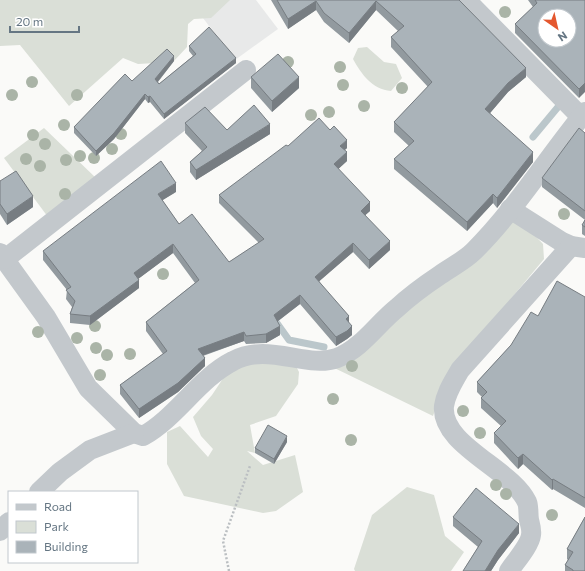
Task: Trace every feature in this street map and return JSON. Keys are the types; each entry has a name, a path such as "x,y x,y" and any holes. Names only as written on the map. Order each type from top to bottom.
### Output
{"street":[{"path":"246,70 2,256 46,318 88,388 134,433 143,436 151,431 217,370 234,360 263,354 328,360 344,354 358,345 388,315 419,290 467,257 510,209 583,114 466,0"},
{"path":"509,571 521,554 531,535 527,503 514,485 466,445 448,426 445,417 444,405 449,388 460,370 578,247 510,209"},
{"path":"40,491 60,472 90,450 134,433"},
{"path":"0,531 8,523"}],"path":[{"path":"228,571 224,541 250,466"}],"shaded area":[{"path":"227,0 256,0 278,29 235,60 203,18"}],"green space":[{"path":"0,0 230,0 211,18 194,19 188,24 187,47 173,62 138,64 123,58 69,106 20,45 0,46"},
{"path":"367,47 384,62 396,64 402,78 391,91 384,90 368,80 353,59 358,48"},
{"path":"44,128 97,179 48,217 4,158"},
{"path":"503,216 524,224 543,244 544,259 446,377 433,416 320,361 331,359"},
{"path":"248,359 294,362 299,372 298,384 276,416 250,425 255,453 247,451 263,465 295,455 303,492 276,511 263,513 184,496 167,464 167,432 180,426 208,457 213,449 201,436 193,417 212,395 228,371"},
{"path":"407,487 434,495 445,536 464,552 451,571 355,571 354,569 372,515"}],"building":[{"path":"277,0 459,0 526,68 508,83 485,109 533,152 497,198 493,194 467,222 394,159 414,141 394,122 432,82 391,37 404,26 376,1 349,33 324,13 316,1 288,19"},
{"path":"535,0 585,0 585,83 579,89 539,48 577,48 577,8 537,8 537,46 515,24 537,3"},
{"path":"209,27 236,58 164,114 150,96 148,97 145,94 114,133 96,151 74,127 125,74 132,81 167,49 174,56 155,79 159,84 196,54 189,46"},
{"path":"278,54 299,77 272,101 251,77"},
{"path":"254,105 270,124 196,170 190,162 207,147 185,123 205,107 227,130"},
{"path":"319,118 330,130 334,126 347,140 340,146 347,152 334,164 370,202 361,211 390,241 369,260 353,243 315,277 349,316 346,319 352,326 347,331 336,337 300,295 274,315 280,326 266,334 246,336 244,332 198,349 205,358 178,383 139,409 120,385 167,351 146,322 199,280 173,244 134,273 139,280 90,316 70,314 75,301 66,290 71,287 43,251 161,161 176,183 158,194 179,224 192,214 229,262 264,239 219,195 286,145 288,146"},
{"path":"579,128 585,133 585,211 542,178"},
{"path":"16,171 33,196 7,214 0,204 0,181"},
{"path":"585,220 585,227 582,225"},
{"path":"557,281 585,297 585,498 553,479 552,480 523,454 518,458 494,433 506,421 481,398 487,392 477,382 511,345 531,312 538,316"},
{"path":"268,425 287,436 274,459 255,448"},
{"path":"476,488 519,524 498,550 485,571 463,571 482,541 453,517"},
{"path":"585,517 585,571 573,571 565,565 573,552 567,549"}],"waterway":[{"path":"533,137 558,107"},
{"path":"274,319 289,340 324,347"}]}
